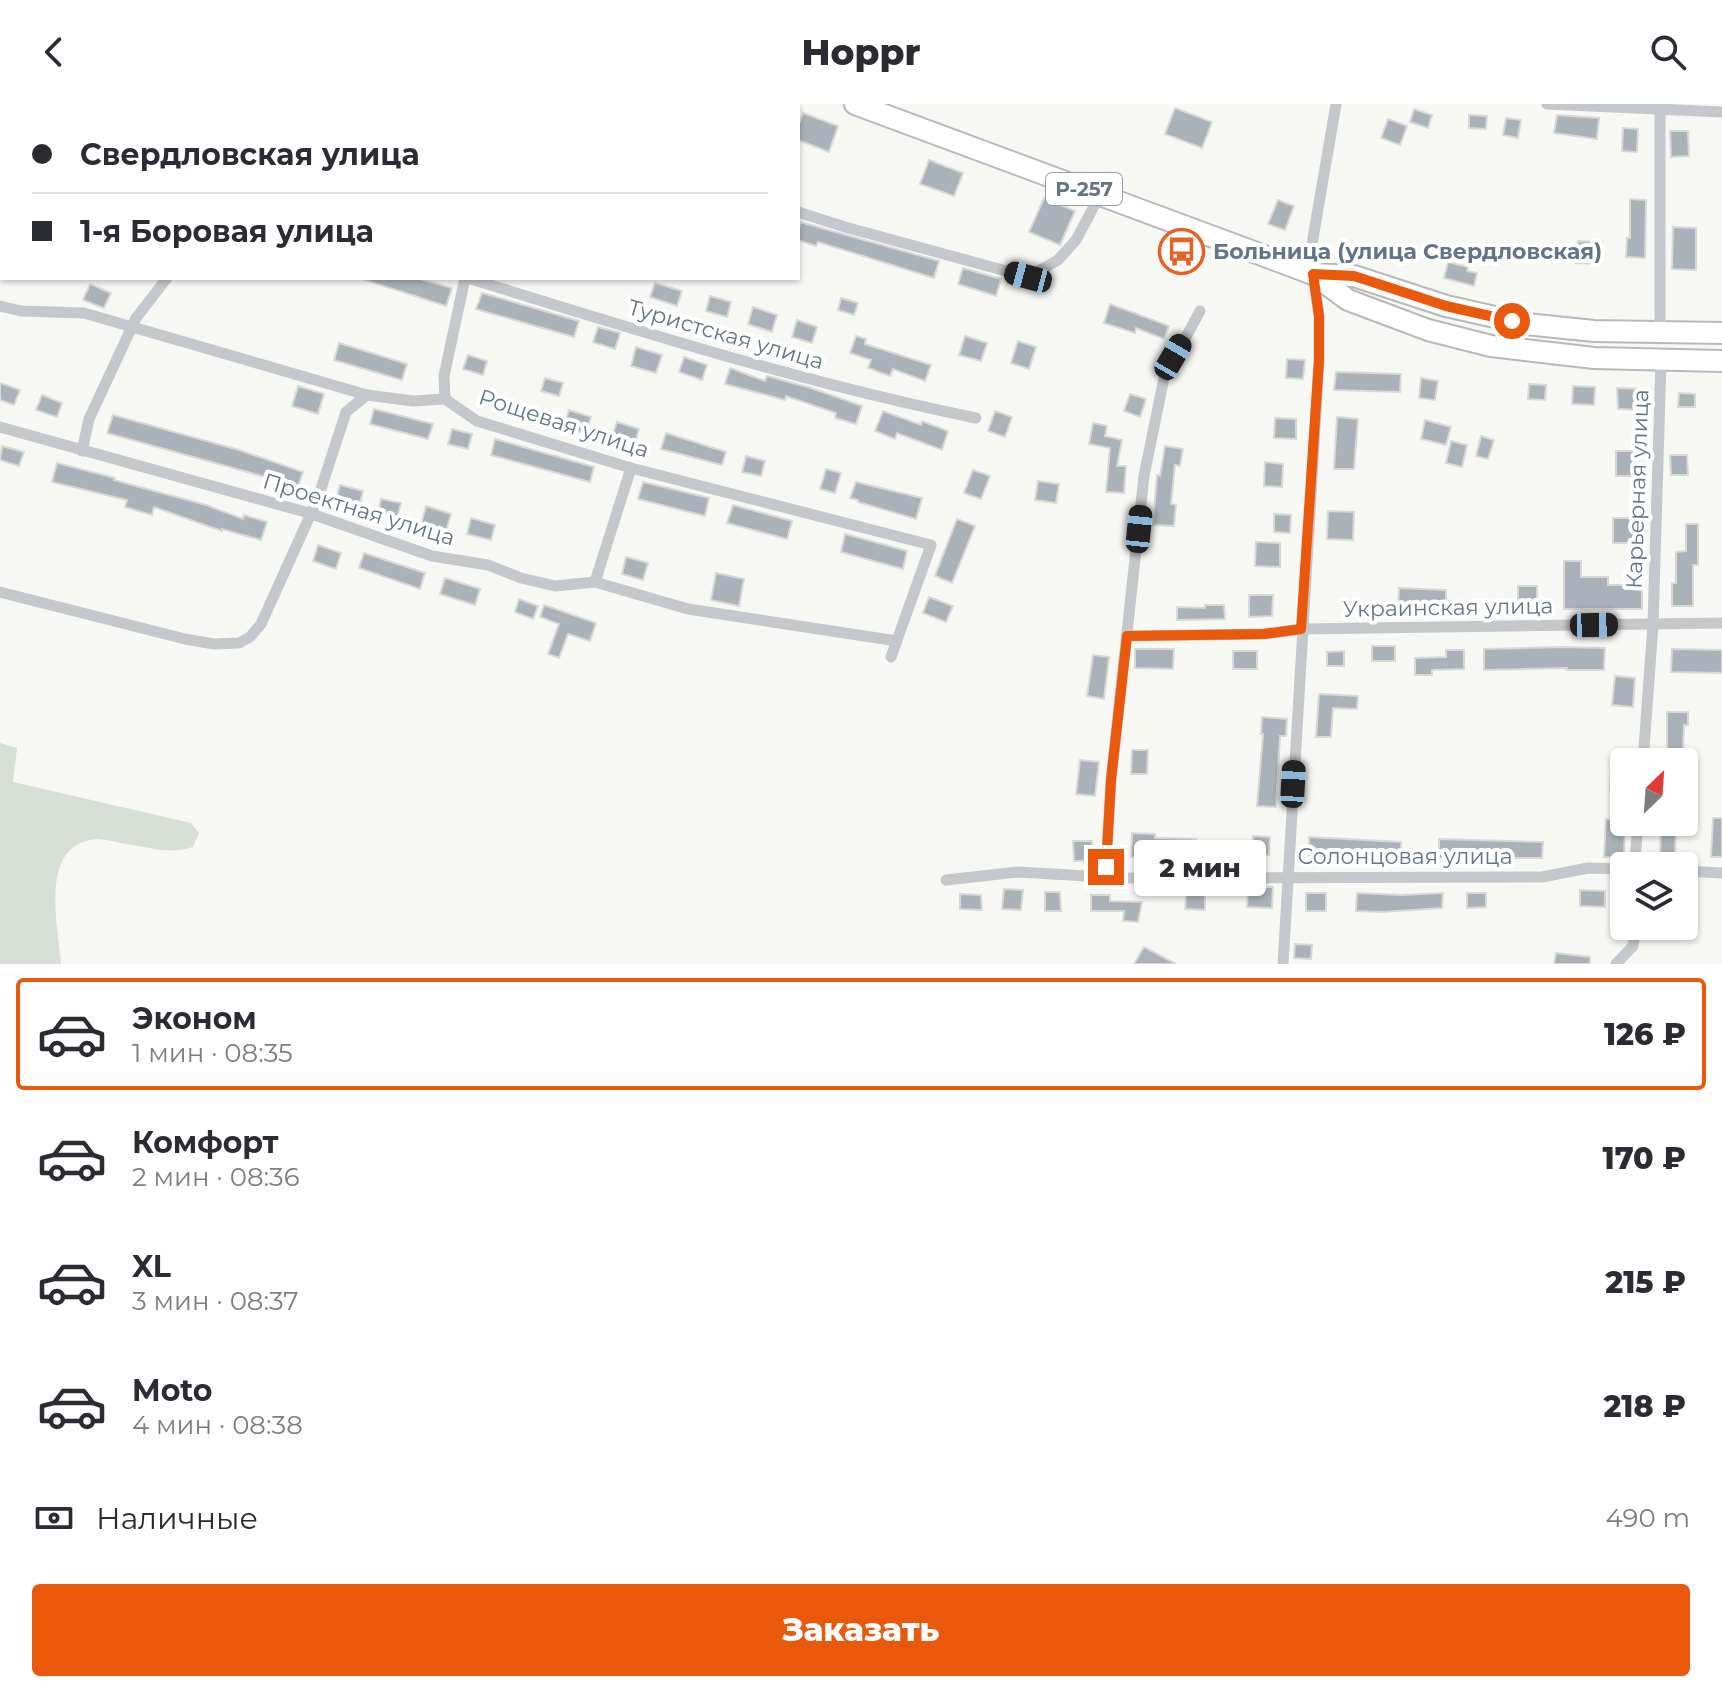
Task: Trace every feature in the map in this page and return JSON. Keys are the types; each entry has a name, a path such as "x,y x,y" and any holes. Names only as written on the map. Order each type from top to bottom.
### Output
{"highway":[{"name":"Р-257","path":"855,104 1313,274 1354,276 1446,306 1526,324 1594,331 1722,333"},
{"path":"1313,274 1348,300 1428,330 1491,346 1550,355 1722,361"}],"street":[{"path":"1283,964 1319,360 1319,316 1312,244 1336,104"},
{"path":"1547,104 1722,112"},
{"path":"1660,107 1660,333"},
{"path":"800,213 1028,277 1058,260 1076,240 1100,195"},
{"path":"82,451 89,419 132,327 166,280"},
{"path":"445,399 444,376 467,280"},
{"name":"Туристская улица","path":"474,280 882,399 976,418"},
{"name":"Рощевая улица","path":"0,306 21,311 84,313 367,395 413,401 445,399 477,421 631,468 931,545 897,641"},
{"path":"1121,878 1106,867 1111,780 1144,476 1164,378 1200,311"},
{"name":"Карьерная улица","path":"1644,748 1653,625 1661,361"},
{"path":"0,592 185,639 214,644 239,643 250,637 267,614 318,498 346,412 367,395"},
{"name":"Проектная улица","path":"0,427 309,513 432,556 488,565 521,578 555,586 595,582 688,609 897,641"},
{"path":"595,582 631,468"},
{"name":"Украинская улица","path":"1127,636 1264,634 1301,629 1722,623"},
{"path":"891,657 897,641"},
{"name":"Солонцовая улица","path":"946,880 1018,872 1121,878 1542,877 1588,868 1610,869"},
{"path":"1698,872 1722,873"},
{"path":"1616,964 1633,946 1634,940"}],"shaded area":[{"path":"0,743 17,748 13,782 191,823 199,833 193,847 185,849 163,850 97,839 78,844 66,855 56,888 61,964 0,964"}],"building":[{"path":"1175,108 1212,122 1202,148 1165,134"},
{"path":"1414,109 1432,115 1428,128 1410,122"},
{"path":"803,113 838,126 829,152 800,141"},
{"path":"1469,115 1487,116 1486,129 1469,128"},
{"path":"1557,115 1599,118 1597,139 1554,133"},
{"path":"1506,118 1521,120 1518,138 1503,135"},
{"path":"1388,119 1407,126 1400,145 1381,138"},
{"path":"1623,128 1638,129 1637,152 1622,151"},
{"path":"1670,131 1688,131 1689,156 1671,157"},
{"path":"929,160 963,173 954,196 920,184"},
{"path":"1044,198 1075,211 1060,245 1029,232"},
{"path":"1630,199 1646,200 1645,258 1626,257 1627,238 1630,238"},
{"path":"1278,200 1294,206 1285,230 1268,224"},
{"path":"800,222 939,261 934,278 818,242 816,246 800,241"},
{"path":"1673,227 1696,228 1696,270 1672,269"},
{"path":"1578,241 1602,242 1600,264 1576,263"},
{"path":"1448,262 1468,267 1467,271 1477,273 1474,286 1444,278"},
{"path":"963,268 1001,279 996,296 958,284"},
{"path":"365,280 423,280 452,288 446,306"},
{"path":"655,283 682,291 677,306 650,297"},
{"path":"90,284 111,293 104,308 83,300"},
{"path":"482,293 579,321 574,337 476,309"},
{"path":"710,296 731,302 727,317 706,311"},
{"path":"841,298 858,303 854,315 838,310"},
{"path":"1110,304 1169,326 1164,339 1136,328 1135,333 1104,323"},
{"path":"753,307 777,315 772,332 748,324"},
{"path":"797,320 817,327 812,343 792,337"},
{"path":"598,327 620,333 615,349 593,342"},
{"path":"856,336 866,339 865,344 931,365 925,381 893,369 890,376 868,368 871,360 850,353"},
{"path":"965,336 987,343 981,361 959,355"},
{"path":"1018,341 1036,347 1029,369 1011,363"},
{"path":"339,343 407,364 402,380 334,360"},
{"path":"636,347 662,355 656,373 631,366"},
{"path":"468,355 487,361 483,375 463,369"},
{"path":"684,357 707,365 702,380 679,372"},
{"path":"1287,359 1305,360 1303,379 1286,378"},
{"path":"730,368 765,381 767,376 811,388 862,406 856,424 835,418 836,413 786,396 785,400 725,384"},
{"path":"1336,372 1401,374 1400,392 1334,390"},
{"path":"545,378 563,383 559,396 541,391"},
{"path":"1421,378 1438,381 1435,400 1419,398"},
{"path":"0,383 20,390 14,405 0,400"},
{"path":"1529,384 1546,385 1545,400 1528,399"},
{"path":"298,386 324,394 318,414 292,406"},
{"path":"1573,386 1595,387 1594,405 1572,404"},
{"path":"1617,388 1643,389 1644,410 1618,409"},
{"path":"1679,393 1695,394 1695,407 1678,407"},
{"path":"1130,394 1146,399 1140,417 1124,411"},
{"path":"42,395 62,403 57,417 36,410"},
{"path":"374,409 433,424 428,439 370,424"},
{"path":"569,410 591,417 586,434 564,427"},
{"path":"883,411 948,431 942,450 897,433 895,439 875,431"},
{"path":"995,411 1012,417 1005,437 988,431"},
{"path":"113,415 239,450 303,472 298,486 107,433"},
{"path":"1337,417 1358,419 1354,469 1334,469"},
{"path":"1275,418 1296,419 1296,439 1274,438"},
{"path":"1425,420 1451,427 1446,445 1421,439"},
{"path":"617,422 639,429 634,447 611,440"},
{"path":"1093,423 1107,426 1105,436 1122,440 1117,466 1126,466 1124,493 1106,492 1110,448 1089,444"},
{"path":"452,429 472,434 468,449 448,444"},
{"path":"666,433 726,452 722,465 661,449"},
{"path":"1481,436 1494,440 1488,459 1476,456"},
{"path":"495,439 594,467 590,482 491,455"},
{"path":"1451,441 1467,445 1462,467 1446,463"},
{"path":"2,446 24,452 19,466 0,460"},
{"path":"1165,446 1183,449 1180,466 1175,465 1171,504 1176,505 1174,526 1153,525 1157,475 1160,476"},
{"path":"1616,451 1636,451 1636,476 1616,476"},
{"path":"1670,455 1687,455 1688,475 1671,475"},
{"path":"746,456 765,461 761,476 742,472"},
{"path":"1265,462 1283,464 1282,487 1264,486"},
{"path":"57,463 206,505 243,519 244,515 267,522 261,540 222,531 154,507 152,515 125,507 127,500 52,482"},
{"path":"826,469 841,473 835,493 820,489"},
{"path":"973,470 990,476 981,499 964,493"},
{"path":"1038,481 1059,484 1056,503 1035,500"},
{"path":"643,482 709,498 705,516 638,499"},
{"path":"856,482 922,498 916,519 850,498"},
{"path":"340,485 363,491 359,507 336,500"},
{"path":"381,499 401,503 397,518 378,513"},
{"path":"733,505 792,521 787,539 727,523"},
{"path":"426,506 451,514 446,531 421,524"},
{"path":"1328,511 1354,512 1353,540 1327,539"},
{"path":"1274,514 1291,515 1290,533 1274,532"},
{"path":"471,518 495,525 491,540 467,534"},
{"path":"1613,518 1636,518 1637,543 1613,543"},
{"path":"957,519 975,526 952,583 935,576"},
{"path":"1686,524 1698,524 1698,565 1693,565 1693,606 1672,606 1676,552 1686,551"},
{"path":"845,534 907,551 903,569 841,552"},
{"path":"1256,542 1280,543 1280,567 1255,566"},
{"path":"318,545 341,553 336,569 313,561"},
{"path":"364,553 425,573 420,589 359,568"},
{"path":"626,557 648,563 643,580 622,574"},
{"path":"1564,561 1581,561 1581,577 1608,577 1608,585 1642,585 1642,609 1564,609"},
{"path":"716,573 744,579 739,606 711,600"},
{"path":"445,578 480,589 475,605 440,594"},
{"path":"1518,586 1537,586 1537,609 1518,608"},
{"path":"1399,588 1446,590 1446,612 1398,613"},
{"path":"1249,595 1273,595 1272,616 1249,617"},
{"path":"929,597 953,606 946,622 923,613"},
{"path":"519,599 538,606 533,619 515,612"},
{"path":"544,605 596,623 590,641 568,634 559,658 548,654 559,624 540,617"},
{"path":"1205,605 1224,605 1225,619 1177,620 1177,607 1205,608"},
{"path":"1372,646 1395,646 1395,661 1372,661"},
{"path":"1605,648 1604,670 1484,670 1484,649"},
{"path":"1135,649 1174,649 1173,669 1135,668"},
{"path":"1672,649 1722,650 1722,673 1671,672"},
{"path":"1446,650 1464,650 1464,669 1432,670 1432,675 1415,675 1415,658 1446,657"},
{"path":"1233,651 1257,651 1257,669 1233,669"},
{"path":"1344,651 1344,666 1327,666 1327,652"},
{"path":"1093,655 1109,657 1104,699 1087,696"},
{"path":"1615,676 1635,678 1633,707 1612,705"},
{"path":"1319,694 1358,696 1357,709 1333,708 1331,737 1316,737"},
{"path":"1667,712 1688,712 1683,748 1667,748"},
{"path":"1262,717 1287,719 1286,736 1280,736 1276,807 1257,806"},
{"path":"1132,750 1148,750 1147,774 1131,774"},
{"path":"1080,760 1099,762 1095,796 1076,794"},
{"path":"1713,818 1722,818 1722,857 1711,857"},
{"path":"1606,819 1610,820 1610,836 1625,836 1624,852 1610,852 1610,857 1604,857"},
{"path":"1132,833 1155,834 1155,838 1196,839 1196,859 1131,857"},
{"path":"1253,836 1270,837 1269,855 1252,854"},
{"path":"1661,836 1676,836 1675,852 1660,852"},
{"path":"1309,837 1401,842 1401,863 1386,863 1386,859 1309,855"},
{"path":"1439,839 1543,842 1542,858 1439,858"},
{"path":"1073,841 1092,841 1093,861 1074,861"},
{"path":"1248,887 1273,887 1272,908 1247,907"},
{"path":"1004,889 1023,890 1021,910 1002,909"},
{"path":"1580,890 1605,891 1605,907 1580,906"},
{"path":"1045,892 1060,892 1061,911 1045,911"},
{"path":"1186,893 1205,894 1205,910 1185,909"},
{"path":"1306,893 1326,893 1326,911 1306,911"},
{"path":"1357,893 1443,893 1442,908 1356,911"},
{"path":"1467,893 1486,893 1486,907 1467,908"},
{"path":"960,894 981,895 982,910 960,909"},
{"path":"1091,895 1110,895 1110,901 1142,902 1138,922 1123,921 1124,911 1091,911"},
{"path":"1295,944 1312,945 1311,959 1294,958"},
{"path":"1144,947 1176,964 1134,964"},
{"path":"1556,953 1590,957 1590,964 1554,964"}],"place":[{"name":"Больница (улица Свердловская)","path":"1182,251"}],"route":[{"path":"1106,867 1111,780 1127,636 1264,634 1301,629 1319,360 1319,316 1313,274 1354,276 1446,306 1512,321"}]}
